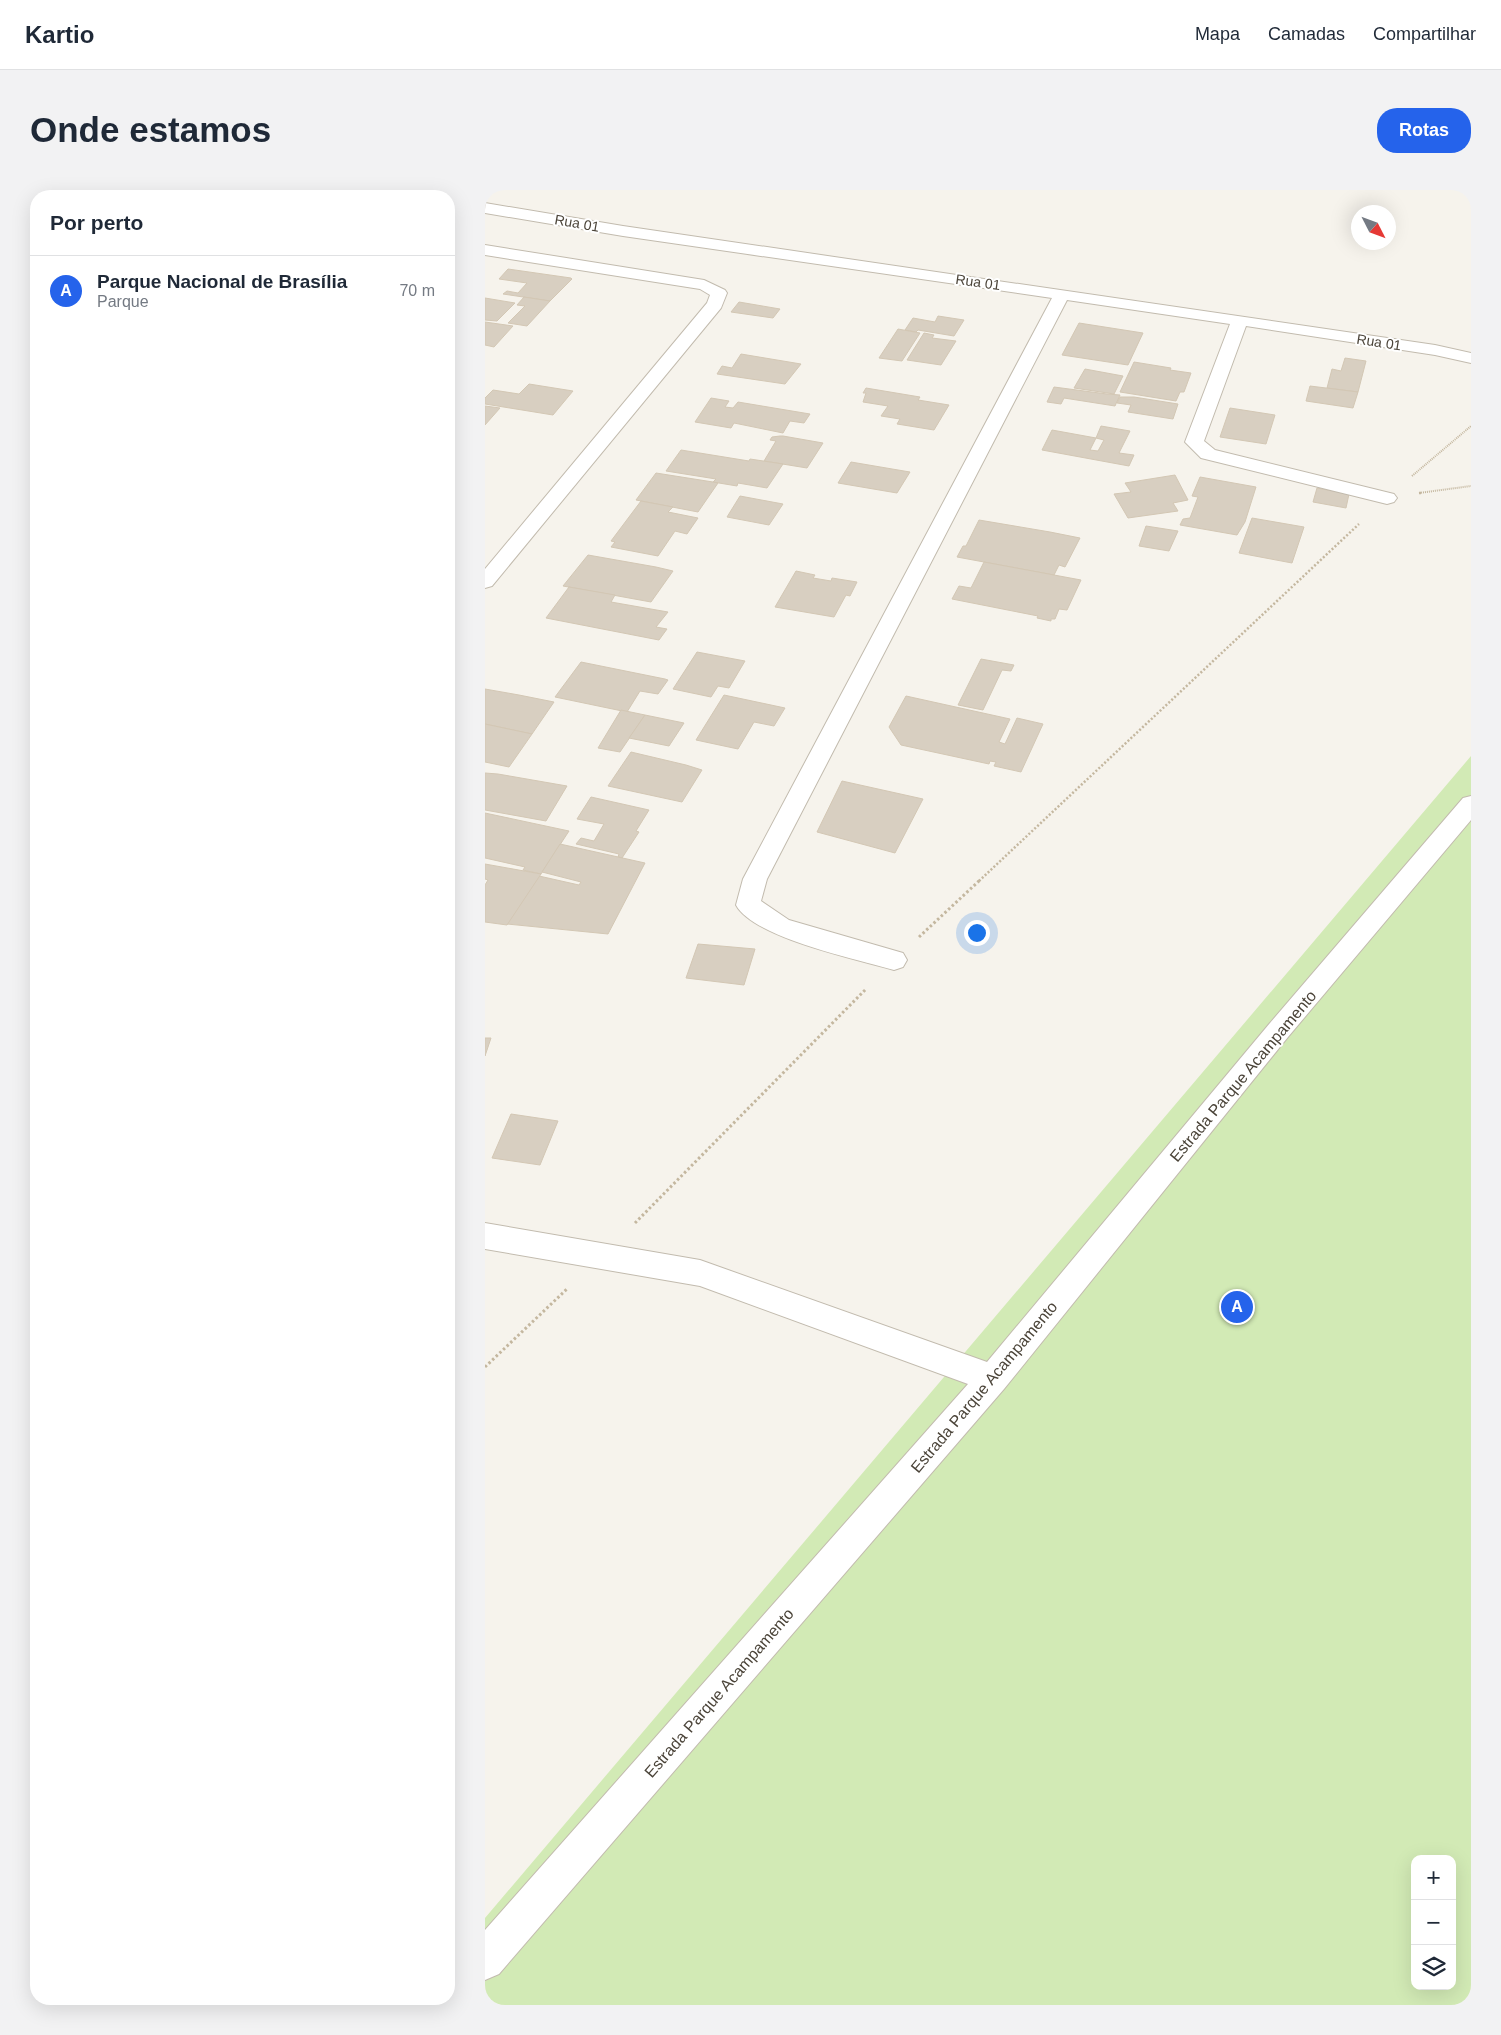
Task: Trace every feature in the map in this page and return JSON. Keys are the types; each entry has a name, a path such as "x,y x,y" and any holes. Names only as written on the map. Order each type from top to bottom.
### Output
{"street":[{"path":"486,208 499,196"},
{"name":"Rua 01","path":"486,208 623,231 1240,320 1435,350 1471,358"},
{"path":"590,265 623,231"},
{"path":"485,250 590,265 704,285 719,293 715,304 485,582"},
{"path":"894,960 781,927 748,904 755,879 1061,294"},
{"path":"1240,320 1194,442 1208,454 1387,498"},
{"name":"Estrada Parque Acampamento","path":"485,1960 993,1380 1279,1030 1471,804"},
{"path":"485,1236 700,1273 993,1380"}],"path":[{"path":"485,1367 602,1257 894,960 1387,498 1471,426"},
{"path":"1387,498 1471,486"}],"green space":[{"path":"1471,756 1471,2005 485,2005 485,1918"}],"building":[{"path":"508,269 572,279 550,301 503,294 507,291 518,293 527,283 499,279"},
{"path":"524,297 550,301 527,326 508,323 525,306 517,305"},
{"path":"485,298 515,303 497,321 485,320"},
{"path":"739,302 780,309 773,318 731,312"},
{"path":"938,316 964,320 954,336 918,330 916,332 905,330 913,318 935,322"},
{"path":"485,322 513,326 494,347 485,345"},
{"path":"1079,323 1143,333 1128,365 1062,355"},
{"path":"898,329 920,333 902,361 879,358"},
{"path":"924,333 934,335 932,338 956,341 941,365 907,360"},
{"path":"741,354 801,364 785,384 717,374 722,366 732,368"},
{"path":"1345,358 1366,361 1358,392 1327,388 1332,369 1341,371"},
{"path":"1134,362 1191,373 1184,392 1180,392 1176,401 1120,392"},
{"path":"1085,369 1123,376 1114,394 1074,388"},
{"path":"529,384 573,391 553,415 485,404 485,398 493,390 519,394"},
{"path":"1310,386 1358,392 1353,408 1306,401"},
{"path":"1054,387 1120,395 1115,406 1064,398 1061,404 1047,402"},
{"path":"866,388 920,397 918,400 949,405 934,430 897,424 900,419 881,416 888,406 863,402 866,393 863,393"},
{"path":"1120,397 1134,397 1178,404 1173,419 1128,412 1131,405 1117,403"},
{"path":"711,398 729,401 725,407 733,408 738,402 810,414 804,423 790,421 783,433 734,423 731,428 695,422"},
{"path":"485,406 500,408 485,425"},
{"path":"1230,408 1275,415 1266,444 1220,437"},
{"path":"1101,426 1130,431 1119,453 1134,455 1129,466 1042,450 1052,430 1096,438","holes":["1096,438 1104,440 1098,451 1090,450"]},
{"path":"783,436 823,443 807,468 764,461 776,441 770,440 772,437"},
{"path":"681,450 749,461 750,459 783,464 767,488 738,483 737,486 713,482 716,479 666,471"},
{"path":"851,462 910,472 897,493 838,483"},
{"path":"656,473 718,483 698,512 636,500"},
{"path":"1175,475 1188,500 1173,503 1178,511 1128,518 1114,494 1131,492 1125,483"},
{"path":"1200,477 1256,487 1245,522 1237,535 1180,525 1183,519 1190,518 1198,497 1192,496"},
{"path":"1317,488 1349,494 1346,508 1313,502"},
{"path":"740,496 783,504 769,525 727,517"},
{"path":"641,501 673,507 668,512 698,518 687,534 675,531 658,556 611,547 615,542 611,541"},
{"path":"1252,518 1304,527 1292,563 1239,553"},
{"path":"979,520 1080,538 1065,567 1059,565 1054,575 957,557 963,546 966,546"},
{"path":"1146,526 1178,531 1169,551 1139,546"},
{"path":"588,555 673,571 651,602 563,586"},
{"path":"984,562 1081,580 1067,610 1059,609 1055,619 1051,619 1051,621 1037,618 1038,616 952,599 959,586 971,588"},
{"path":"796,571 815,575 813,578 831,581 832,578 857,582 850,596 846,595 834,617 775,607"},
{"path":"569,587 615,595 611,602 668,612 656,627 667,629 659,640 546,618"},
{"path":"697,652 745,661 729,688 718,686 711,697 673,689"},
{"path":"981,659 1014,665 1011,671 1002,670 983,710 958,705"},
{"path":"581,662 668,680 658,694 640,691 627,712 555,697"},
{"path":"485,689 554,702 532,734 485,724"},
{"path":"724,695 785,708 774,726 754,722 738,749 696,740"},
{"path":"906,696 1010,719 999,742 1005,744 1017,718 1043,724 1021,772 994,766 996,762 990,761 989,764 901,745 889,727"},
{"path":"621,710 645,715 620,752 598,748"},
{"path":"645,715 684,723 669,746 629,738"},
{"path":"485,724 532,734 509,767 485,762"},
{"path":"631,752 702,770 682,802 608,786"},
{"path":"485,773 567,786 546,821 485,810"},
{"path":"842,781 923,799 895,853 817,832"},
{"path":"591,797 649,810 636,831 639,832 622,858 618,857 619,854 576,844 581,838 594,841 604,824 577,819"},
{"path":"485,813 569,831 541,874 523,870 525,867 485,858"},
{"path":"560,844 645,863 608,934 507,924 539,876 579,885 581,882 542,872"},
{"path":"485,864 541,874 507,925 485,922 485,885 488,880 485,879"},
{"path":"698,944 755,949 744,985 686,978"},
{"path":"485,1038 491,1038 485,1056"},
{"path":"511,1114 558,1121 540,1165 492,1158"}],"place":[{"name":"Parque Nacional de Brasília","path":"1237,1307"}]}
